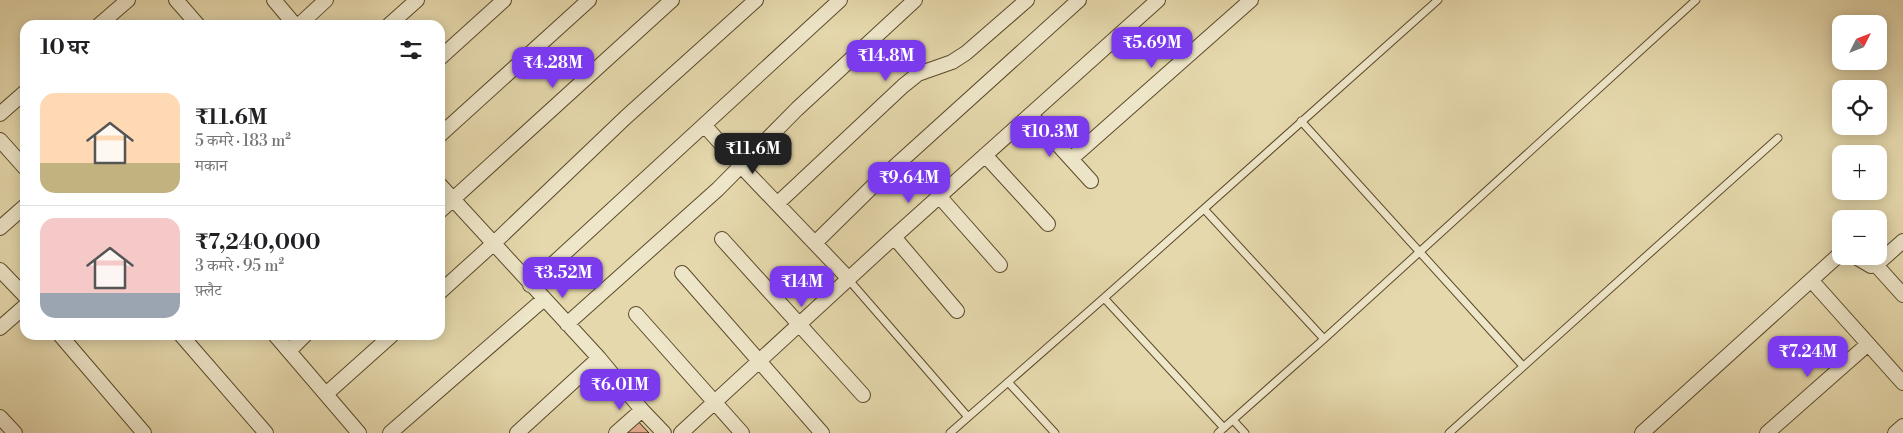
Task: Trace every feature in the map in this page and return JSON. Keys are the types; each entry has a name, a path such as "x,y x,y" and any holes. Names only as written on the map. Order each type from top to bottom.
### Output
{"street":[{"path":"105,20 128,0"},
{"path":"176,0 194,20"},
{"path":"274,0 292,20"},
{"path":"303,20 326,0"},
{"path":"395,20 417,0"},
{"path":"445,53 504,0"},
{"path":"445,130 589,0"},
{"path":"445,206 672,0"},
{"path":"445,287 626,117 756,0"},
{"path":"530,284 840,0"},
{"path":"567,324 711,196 797,109 915,0"},
{"path":"778,204 903,86 918,74 952,62 966,53 1027,0"},
{"path":"815,243 878,182 1079,0"},
{"path":"681,433 894,236 1158,0"},
{"path":"1071,160 1251,0"},
{"path":"0,114 20,96"},
{"path":"1030,115 1091,181"},
{"path":"704,125 848,278"},
{"path":"0,140 20,162"},
{"path":"985,155 1048,224"},
{"path":"445,191 664,433"},
{"path":"939,196 1000,265"},
{"path":"0,228 20,210"},
{"path":"894,236 957,311"},
{"path":"722,239 863,396"},
{"path":"1887,255 1903,241"},
{"path":"1642,433 1832,261"},
{"path":"1868,265 1876,265 1903,295"},
{"path":"0,270 20,291"},
{"path":"682,273 822,433"},
{"path":"1811,280 1903,383"},
{"path":"390,433 544,299"},
{"path":"0,328 20,310"},
{"path":"636,314 742,433"},
{"path":"64,340 144,433"},
{"path":"185,340 266,433"},
{"path":"279,340 359,433"},
{"path":"288,350 299,340"},
{"path":"326,394 386,340"},
{"path":"1767,433 1868,344"},
{"path":"517,433 598,358"},
{"path":"616,433 642,410"},
{"path":"0,417 15,433"},
{"path":"1896,433 1903,426"}],"lane":[{"path":"950,433 1438,0"},
{"path":"1104,298 1221,431 1696,0"},
{"path":"1300,121 1523,366"},
{"path":"1449,433 1778,138"},
{"path":"1204,208 1324,339"},
{"path":"848,278 968,417"},
{"path":"1008,382 1054,433"},
{"path":"1234,420 1246,433"}],"building":[{"path":"636,419 649,433 621,433"}]}
